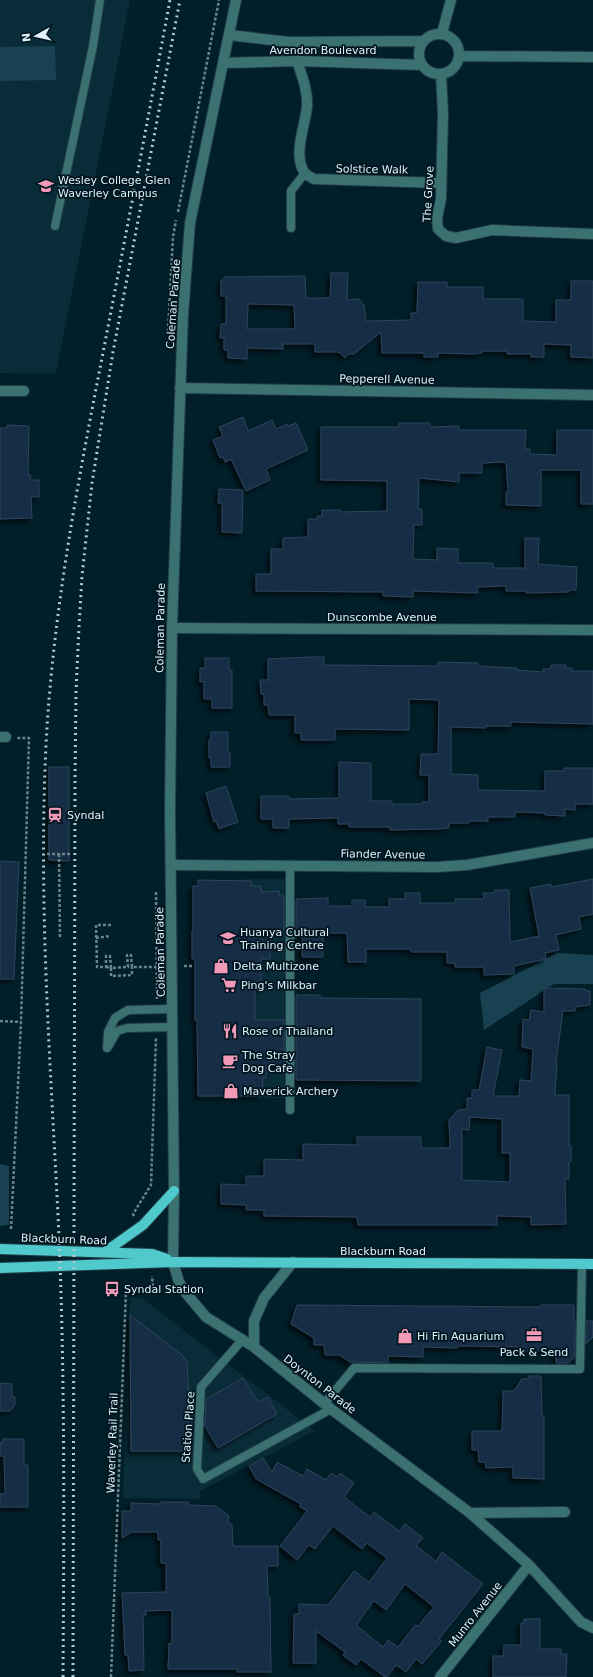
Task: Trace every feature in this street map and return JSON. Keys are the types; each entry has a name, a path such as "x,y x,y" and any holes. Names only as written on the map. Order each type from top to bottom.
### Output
{"main road":[{"path":"105,1252 143,1225 174,1191"},
{"name":"Blackburn Road","path":"0,1249 152,1254 173,1262"},
{"name":"Blackburn Road","path":"0,1268 152,1262 593,1264"}],"street":[{"name":"Coleman Parade","path":"173,1262 174,1191 171,865 172,628 183,315 190,223 236,0"},
{"path":"442,33 451,0"},
{"path":"442,33 454,40 458,46 459,56 453,69 441,74 427,70 422,64 419,51 423,41 435,34 442,33"},
{"name":"Avendon Boulevard","path":"229,35 289,42 423,41"},
{"path":"459,56 593,57"},
{"name":"Avendon Boulevard","path":"224,63 297,61 422,64"},
{"path":"297,61 305,87 307,106 300,139 300,163 305,173"},
{"name":"The Grove","path":"441,74 444,114 441,200 437,218 438,229 446,236 456,238 492,230 593,234"},
{"name":"Solstice Walk","path":"305,173 314,179 441,182"},
{"name":"Pepperell Avenue","path":"180,388 593,394"},
{"path":"0,391 24,391"},
{"name":"Dunscombe Avenue","path":"172,628 593,630"},
{"name":"Fiander Avenue","path":"171,865 437,867 467,864 593,843"},
{"name":"Doynton Parade","path":"173,1262 179,1282 185,1292 206,1316 254,1347 328,1406 470,1513 529,1565 581,1622 593,1628"},
{"path":"254,1347 254,1321 264,1298 293,1262"},
{"path":"470,1513 564,1512"},
{"name":"Munro Avenue","path":"440,1677 529,1565"}],"lane":[{"path":"55,226 93,46 100,0"},
{"path":"290,228 291,191 305,173"},
{"path":"290,865 290,1110"},
{"path":"172,1009 128,1010 115,1018 108,1032 107,1048 117,1031 127,1028 173,1027"},
{"path":"328,1406 354,1368 580,1369 582,1264"},
{"name":"Station Place","path":"243,1339 201,1387 197,1469 203,1479 328,1406"}],"path":[{"path":"3,737 29,738 20,1022 11,1229"},
{"path":"47,854 70,854"},
{"path":"59,854 60,938"},
{"path":"111,925 96,925 97,967 192,966"},
{"path":"96,938 110,936"},
{"path":"106,967 106,956 110,956 111,976 132,976 131,955 127,955 128,967"},
{"path":"0,1021 20,1022"},
{"name":"Waverley Rail Trail","path":"111,1677 126,1291 153,1288 152,1262"}],"shaded area":[{"name":"Wesley College Glen Waverley Campus","path":"0,0 130,0 56,374 0,373"},
{"path":"55,46 56,80 0,81 0,47"},
{"path":"286,879 287,1098 200,1099 200,880"},
{"path":"557,953 593,955 593,984 554,984 484,1030 480,993"},
{"path":"0,1164 9,1166 9,1225 0,1226"},
{"path":"130,1297 142,1298 315,1431 200,1491 200,1499 123,1498"}],"building":[{"path":"331,273 348,273 347,300 359,299 364,305 366,321 411,320 411,313 417,313 418,282 447,282 447,287 483,287 483,299 523,299 523,321 556,322 556,300 571,300 571,281 593,281 593,358 571,357 571,345 544,344 544,357 531,357 531,354 507,354 507,351 482,351 482,353 473,354 438,353 438,357 424,357 424,353 382,353 381,332 354,354 349,354 345,358 339,352 315,352 315,344 283,344 283,349 247,348 247,359 228,358 228,350 224,350 224,338 220,338 221,324 226,324 226,296 221,296 221,280 224,280 224,277 305,276 306,298 330,298","holes":["248,304 294,305 295,329 247,329"]},
{"path":"243,417 248,431 272,420 276,429 287,424 288,426 296,423 308,450 266,469 270,480 246,491 231,459 225,462 223,457 220,458 213,440 223,436 219,427"},
{"path":"399,423 430,423 430,427 459,426 459,430 526,430 525,449 530,449 530,454 557,455 557,430 593,430 593,504 581,504 581,470 541,470 541,506 506,505 506,492 508,492 506,462 482,463 482,473 459,473 459,482 419,478 418,509 422,509 422,525 414,525 413,559 437,560 437,548 458,549 458,563 493,563 493,568 525,568 525,538 539,538 538,564 577,567 576,590 569,590 569,592 526,593 526,591 506,591 506,586 477,587 478,593 413,591 413,597 383,596 383,592 256,591 256,574 271,574 271,549 283,549 283,538 308,537 308,519 317,519 317,516 322,516 322,510 340,510 340,512 387,511 387,481 321,480 321,427 399,427"},
{"path":"7,425 29,426 28,475 31,475 30,480 39,480 39,497 31,497 32,518 0,519 0,428 7,428"},
{"path":"219,489 243,490 242,533 222,532 222,503 218,503"},
{"path":"324,657 324,665 438,666 438,662 478,663 478,666 517,668 517,670 543,672 543,669 550,669 551,665 566,665 565,668 572,668 572,671 593,671 593,724 511,722 511,726 486,726 486,728 451,727 451,774 478,775 478,790 545,791 545,771 564,771 564,768 593,768 593,804 575,804 575,810 565,809 565,816 545,815 545,813 515,812 515,817 488,817 488,821 449,823 449,828 439,829 390,830 390,827 349,827 349,824 338,824 338,818 289,819 289,828 273,828 273,819 261,819 261,796 289,796 289,799 339,798 339,762 371,763 371,801 392,801 392,804 422,804 422,802 429,802 429,775 420,775 421,754 438,754 439,700 409,699 409,730 335,729 335,740 301,740 301,733 295,733 295,715 269,715 268,705 264,705 264,694 261,694 260,680 268,680 268,659"},
{"path":"205,658 229,658 229,670 232,670 232,708 212,708 212,699 204,699 204,681 200,682 200,668 205,668"},
{"path":"211,732 228,732 230,767 211,767 211,758 209,758 209,740 211,739"},
{"path":"49,767 69,767 69,861 49,860"},
{"path":"226,786 238,822 219,829 216,821 214,822 206,793"},
{"path":"0,861 19,862 14,979 0,979"},
{"path":"593,879 593,914 579,917 581,929 556,935 559,950 545,953 546,959 514,966 514,974 484,975 484,967 455,967 455,963 447,963 447,952 411,952 411,949 366,949 366,962 348,962 347,933 323,933 323,957 302,957 302,930 296,930 296,899 328,898 328,906 352,906 352,900 365,900 365,907 389,907 389,899 405,899 405,893 420,893 420,903 455,903 455,899 484,899 483,893 494,893 494,890 509,890 510,942 539,936 530,888 551,884 551,887"},
{"path":"198,880 251,881 251,886 260,886 262,892 279,891 279,896 284,896 284,930 270,930 270,959 261,959 261,990 255,990 255,1020 284,1020 284,1066 266,1066 266,1078 263,1078 262,1096 198,1096 197,1020 195,1020 195,959 192,959 192,930 193,886 198,886"},
{"path":"544,988 585,989 590,991 590,1005 575,1007 575,1011 563,1011 556,1062 555,1095 569,1095 569,1146 571,1146 571,1161 569,1162 569,1179 565,1179 566,1224 531,1225 531,1217 497,1216 497,1225 358,1225 357,1217 264,1216 264,1210 246,1210 246,1205 221,1204 221,1184 246,1185 246,1176 264,1176 264,1159 303,1160 303,1144 357,1145 357,1137 421,1137 421,1148 450,1148 449,1120 458,1110 467,1109 467,1098 472,1098 472,1090 479,1090 487,1047 502,1050 493,1096 519,1096 520,1080 531,1081 533,1049 522,1047 523,1019 529,1020 531,1010 544,1012","holes":["470,1117 502,1119 502,1153 510,1153 510,1182 462,1180 462,1129 469,1130"]},
{"path":"296,995 320,995 320,998 421,999 421,1081 296,1080"},
{"path":"297,1305 541,1307 541,1305 574,1305 575,1357 568,1363 556,1363 556,1351 525,1351 524,1347 457,1346 457,1348 423,1347 423,1357 388,1356 388,1363 350,1362 339,1355 325,1355 324,1345 314,1345 314,1338 291,1324"},
{"path":"130,1315 182,1355 187,1362 189,1451 131,1451"},
{"path":"586,1321 593,1321 593,1337 586,1344"},
{"path":"529,1376 541,1376 542,1416 544,1416 544,1479 513,1478 513,1467 486,1468 485,1462 479,1462 478,1450 472,1450 472,1431 502,1431 503,1391 514,1391 522,1379 529,1379"},
{"path":"243,1378 258,1402 268,1397 277,1414 218,1448 205,1426 206,1399"},
{"path":"0,1383 12,1384 12,1397 15,1397 15,1405 10,1411 0,1411"},
{"path":"3,1439 24,1439 24,1465 28,1465 28,1507 0,1507 0,1494 5,1494 4,1456 0,1456 0,1443 2,1443"},
{"path":"263,1458 272,1472 277,1462 303,1476 307,1469 326,1480 331,1473 337,1477 340,1473 354,1483 344,1497 370,1517 374,1512 399,1531 405,1524 423,1538 416,1546 436,1561 442,1552 483,1584 439,1639 442,1641 422,1664 416,1659 406,1672 396,1665 387,1677 385,1677 361,1659 356,1665 343,1655 345,1652 316,1631 316,1663 293,1663 294,1614 299,1614 299,1604 328,1605 354,1571 369,1582 387,1558 367,1543 362,1549 333,1526 315,1549 309,1545 297,1560 280,1546 307,1511 299,1506 301,1504 256,1479 249,1466","holes":["405,1584 434,1607 418,1626 415,1625 398,1647 388,1640 383,1647 357,1626 374,1601 386,1610"]},
{"path":"161,1502 189,1502 188,1505 216,1506 229,1516 228,1522 232,1525 233,1546 278,1546 278,1566 267,1566 268,1597 270,1597 271,1672 237,1672 237,1669 168,1669 169,1643 172,1644 172,1610 146,1611 146,1615 143,1615 144,1670 129,1671 128,1655 125,1655 122,1593 166,1592 166,1563 161,1563 161,1540 158,1540 158,1532 132,1532 122,1538 122,1511 131,1511 131,1503 161,1504"},
{"path":"524,1619 540,1619 540,1649 561,1649 561,1654 567,1654 566,1677 493,1677 493,1656 503,1656 504,1645 521,1645 521,1623 524,1623"}],"railway":[{"path":"63,1677 64,1512 62,1346 59,1236 44,918 44,791 47,727 56,634 68,542 170,0"},
{"path":"73,1677 75,783 76,692 82,576 92,483 113,352 180,0"}],"place":[{"name":"Wesley College Glen Waverley Campus","path":"46,186"},
{"name":"Syndal","path":"55,815"},
{"name":"Huanya Cultural Training Centre","path":"228,938"},
{"name":"Delta Multizone","path":"221,966"},
{"name":"Ping's Milkbar","path":"229,985"},
{"name":"Rose of Thailand","path":"230,1031"},
{"name":"The Stray Dog Cafe","path":"230,1061"},
{"name":"Maverick Archery","path":"231,1091"},
{"name":"Syndal Station","path":"112,1289"},
{"name":"Pack & Send","path":"534,1335"},
{"name":"Hi Fin Aquarium","path":"405,1336"}]}
